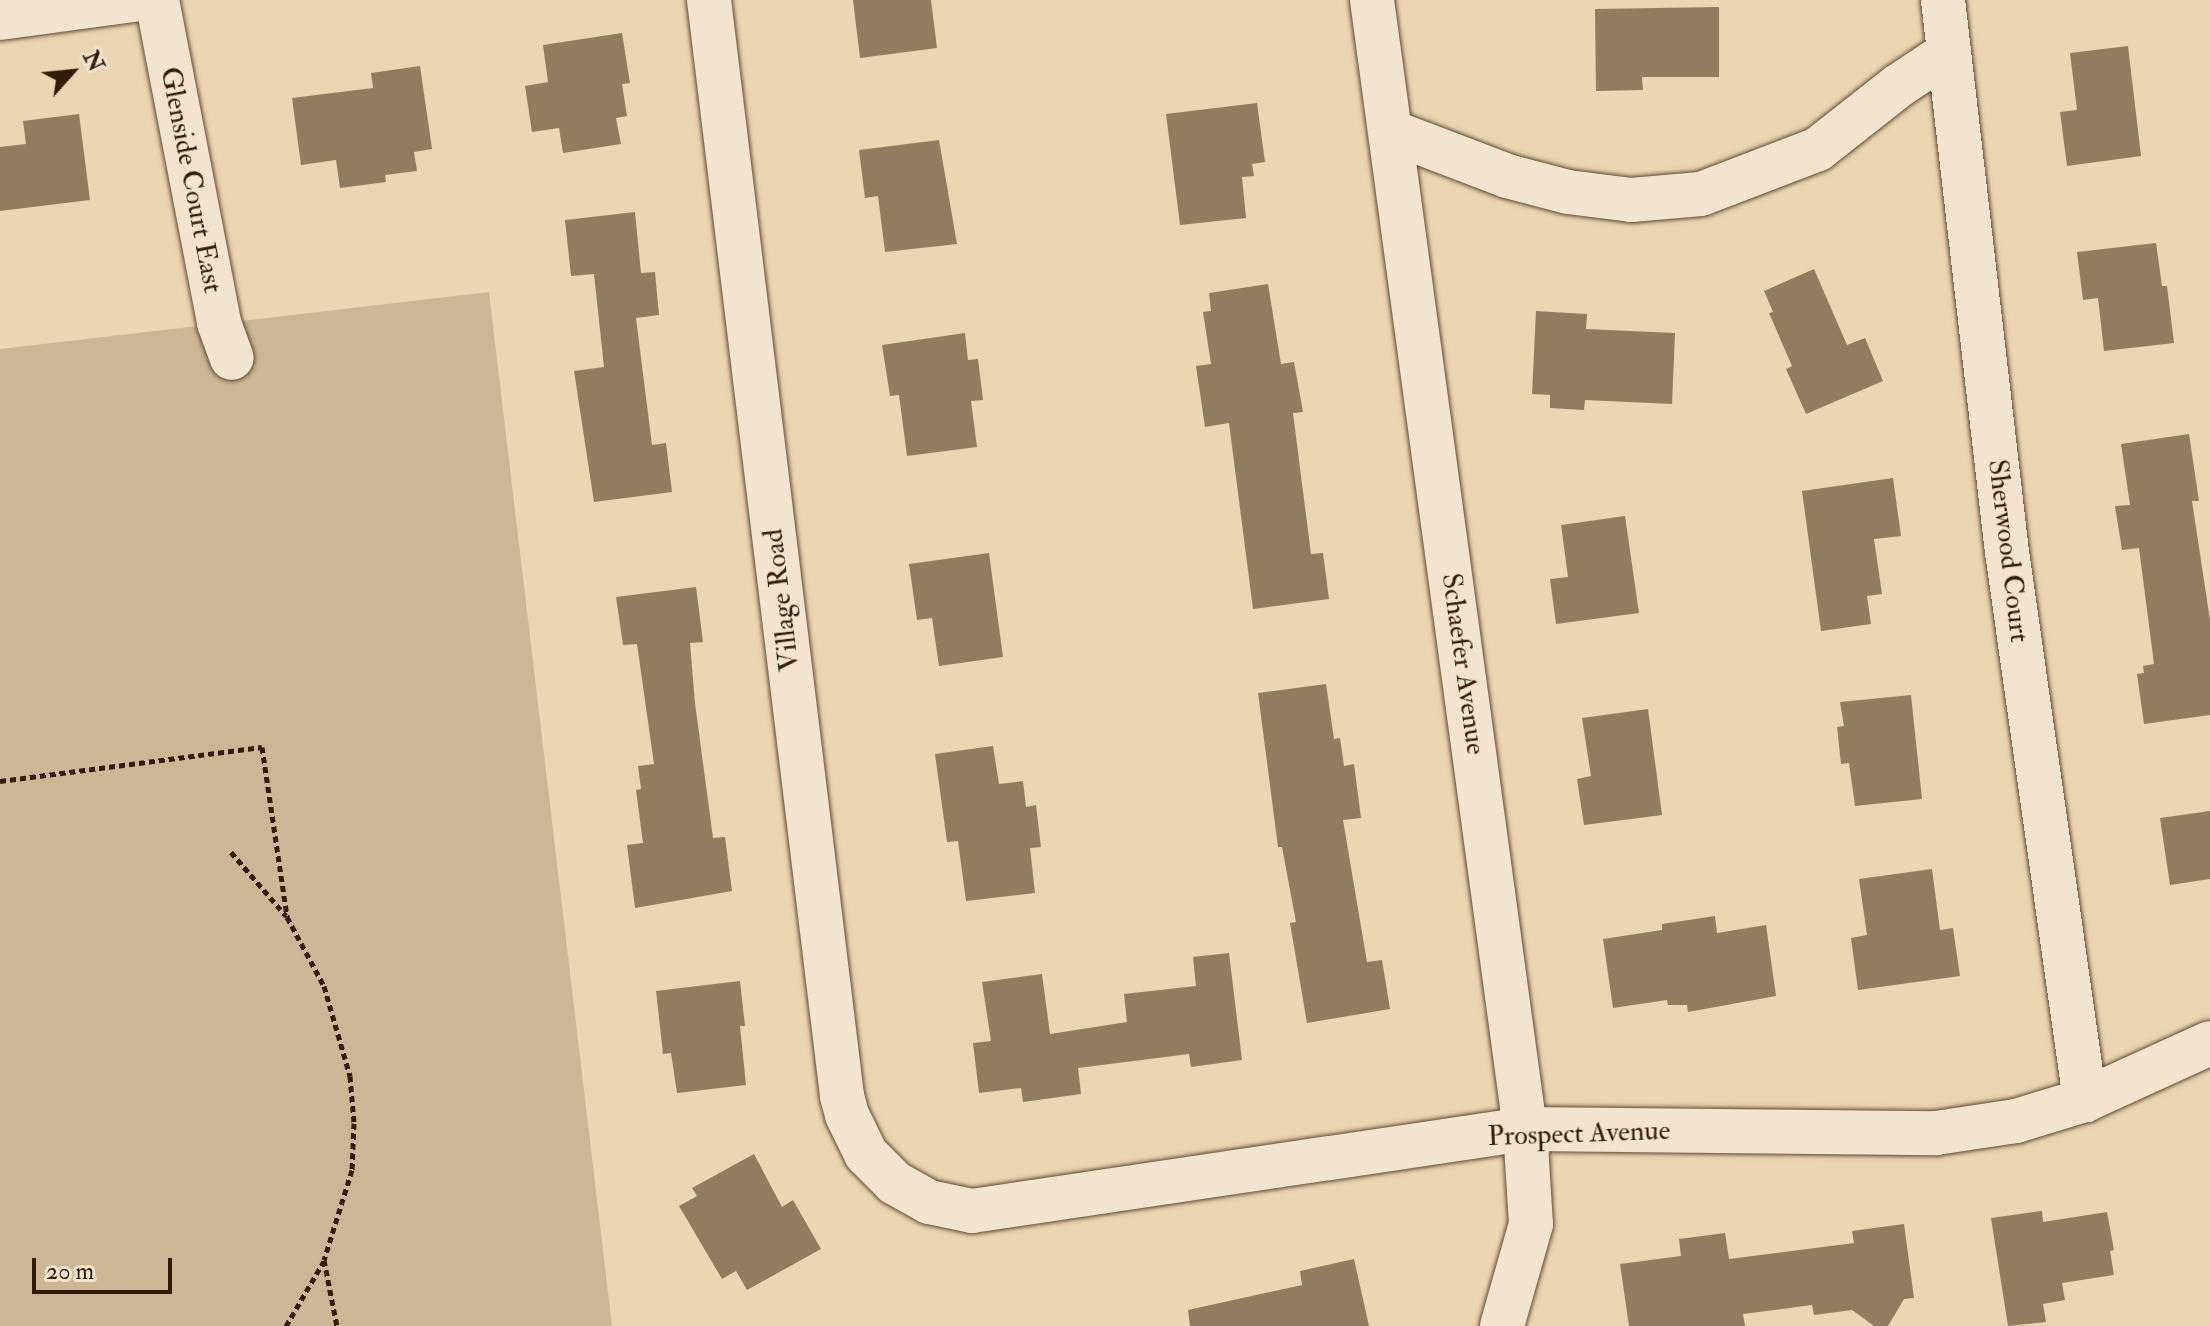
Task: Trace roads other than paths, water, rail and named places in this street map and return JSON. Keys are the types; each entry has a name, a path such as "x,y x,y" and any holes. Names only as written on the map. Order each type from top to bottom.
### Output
{"street":[{"path":"0,18 134,0"},
{"name":"Glenside Court East","path":"157,0 219,323 232,358"},
{"name":"Village Road","path":"709,0 842,1096 847,1115 866,1154 895,1183"},
{"name":"Schaefer Avenue","path":"1372,0 1525,1129 1531,1224 1502,1326"},
{"name":"Sherwood Court","path":"1943,0 2007,552 2085,1100"},
{"path":"1392,132 1507,176 1568,192 1631,200 1701,194 1818,149 1898,86 1948,53"},
{"name":"Prospect Avenue","path":"895,1183 929,1202 972,1211 1525,1129 1936,1133 2016,1121 2085,1100 2210,1043"}]}
